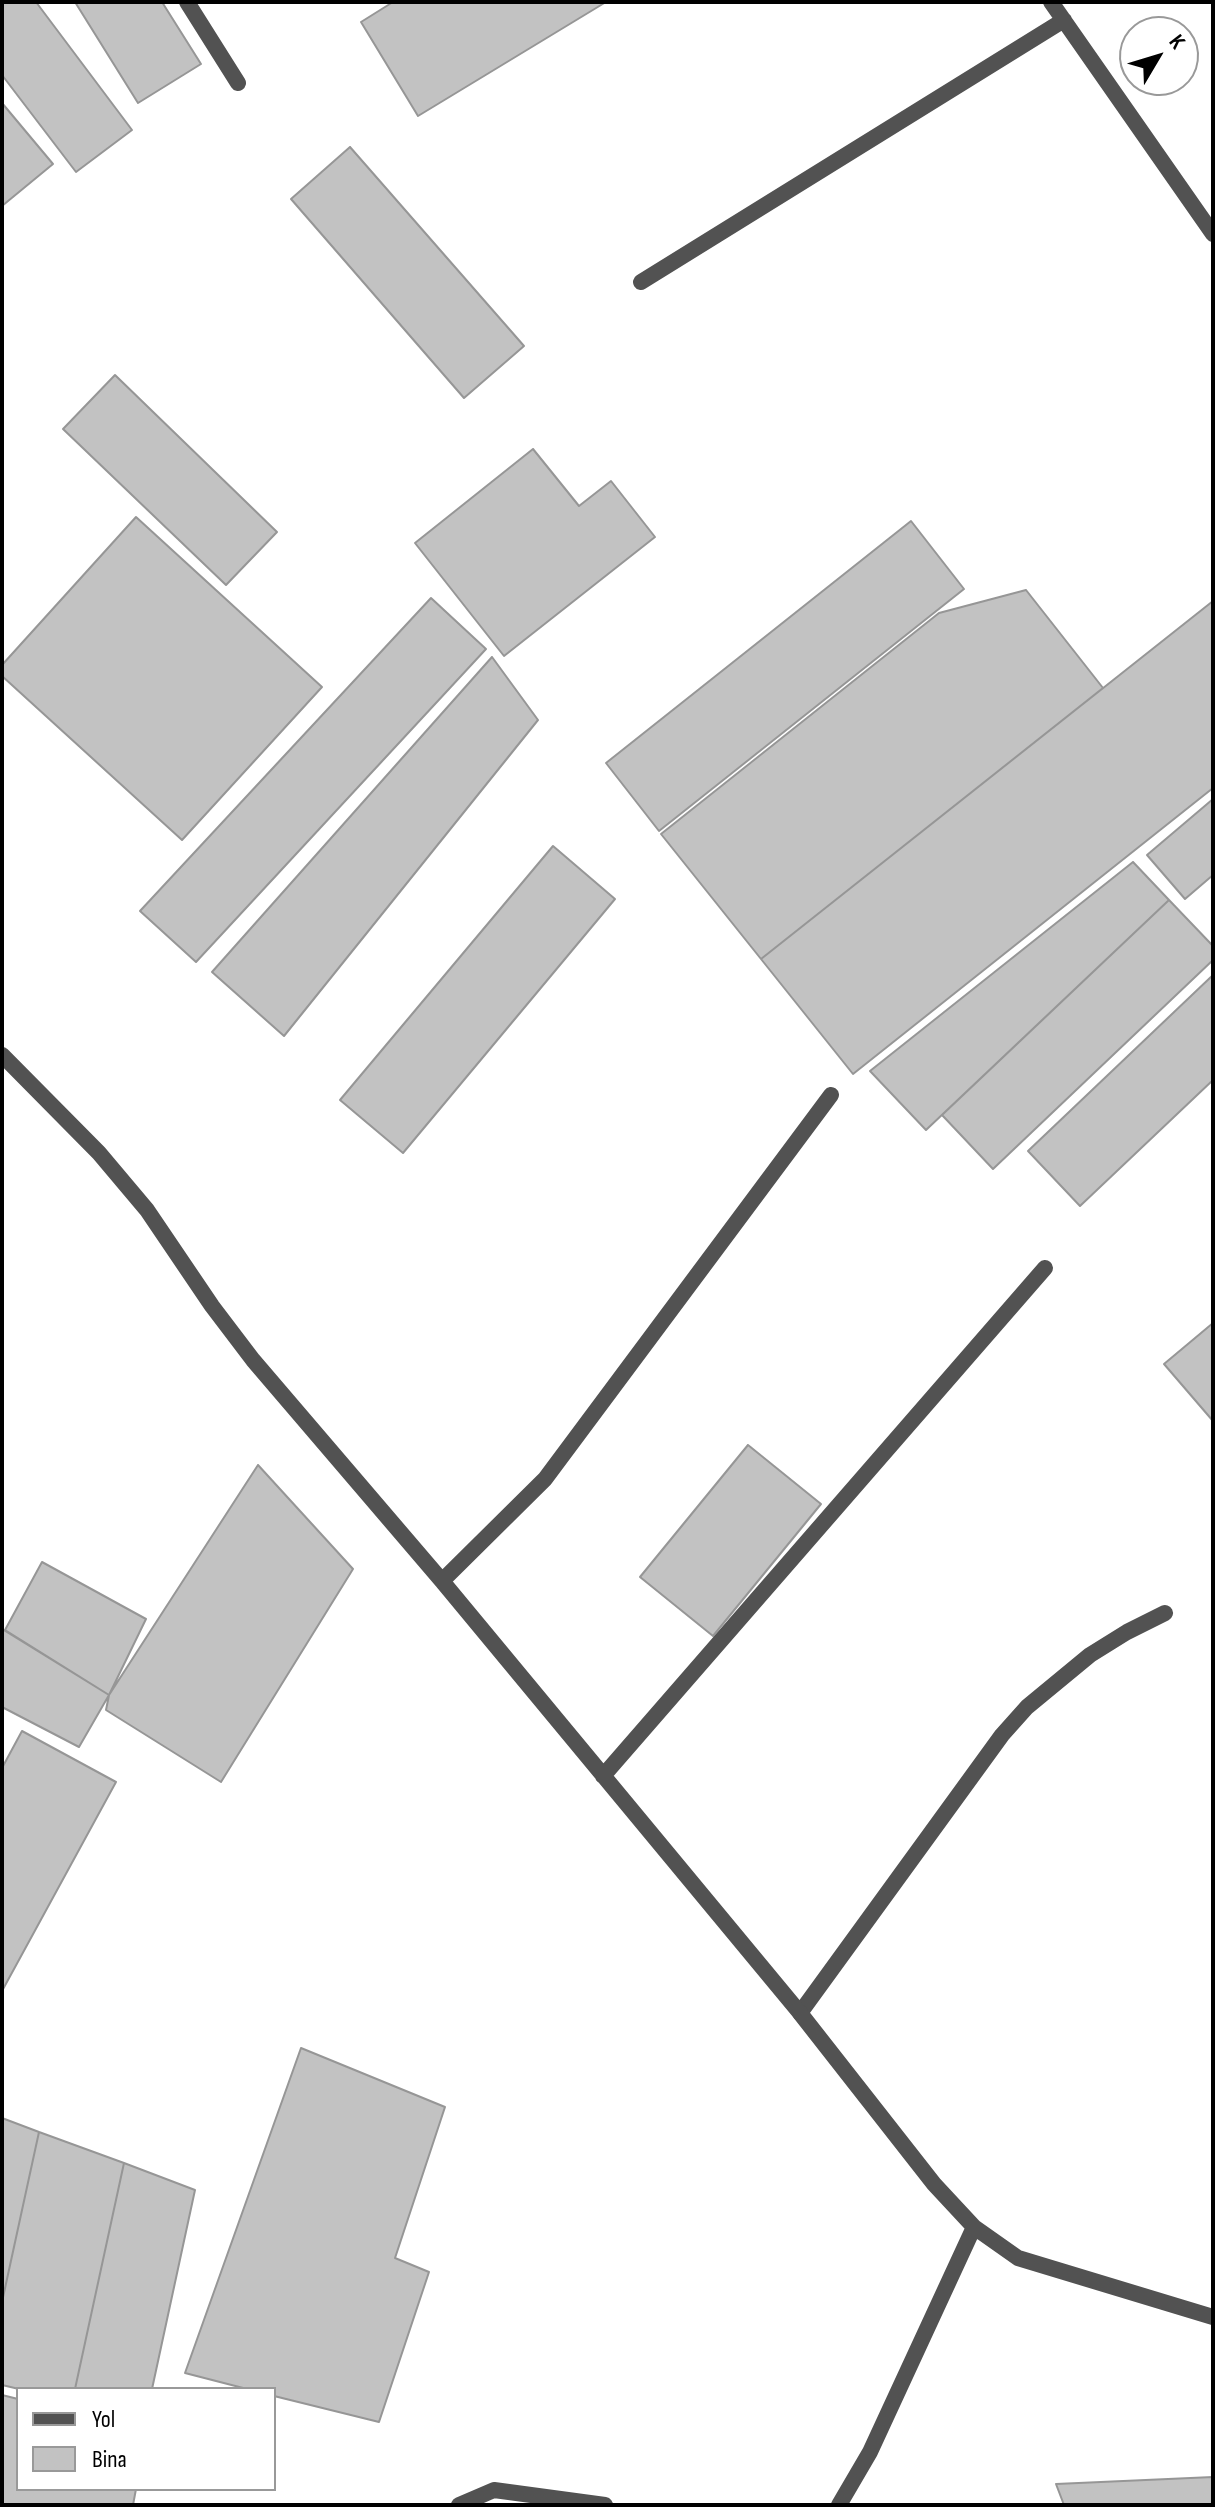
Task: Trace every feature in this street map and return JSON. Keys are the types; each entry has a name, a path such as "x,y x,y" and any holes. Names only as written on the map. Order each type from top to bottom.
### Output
{"street":[{"path":"187,2 238,83"},
{"path":"1051,2 1213,234"},
{"path":"641,282 1064,20"},
{"path":"2,1055 99,1153 147,1210 253,1360 442,1581 800,2013 934,2184 974,2227 1018,2258 1213,2317"},
{"path":"442,1581 545,1479 831,1095"},
{"path":"603,1776 1045,1268"},
{"path":"800,2013 1002,1735 1046,1690 1090,1655 1165,1613"},
{"path":"839,2505 870,2452 974,2227"},
{"path":"459,2505 494,2490 605,2505"}],"building":[{"path":"2,2 36,2 132,130 76,172 2,75"},
{"path":"75,2 162,2 201,64 138,103"},
{"path":"393,2 606,2 418,116 361,22"},
{"path":"2,103 53,164 2,206"},
{"path":"350,147 524,346 464,398 291,199"},
{"path":"115,375 277,532 226,585 63,429"},
{"path":"533,449 579,506 611,481 655,537 504,656 415,543"},
{"path":"136,517 322,687 182,840 2,676 2,665"},
{"path":"911,521 964,589 659,831 606,763"},
{"path":"1026,590 1103,688 761,959 661,834 939,613"},
{"path":"431,598 486,649 196,962 140,911"},
{"path":"1213,601 1213,788 853,1074 761,959"},
{"path":"492,657 538,720 284,1036 212,972"},
{"path":"1213,799 1213,875 1185,899 1147,855"},
{"path":"553,846 615,899 403,1153 340,1100"},
{"path":"1133,862 1169,900 926,1130 870,1071"},
{"path":"1169,900 1213,946 1213,960 993,1169 942,1115"},
{"path":"1213,975 1213,1080 1080,1206 1028,1151"},
{"path":"1213,1323 1213,1421 1164,1364"},
{"path":"748,1445 821,1504 713,1636 640,1577"},
{"path":"258,1465 353,1569 221,1782 106,1710 109,1695"},
{"path":"42,1562 146,1619 109,1695 5,1630"},
{"path":"2,1629 109,1695 79,1747 2,1707"},
{"path":"22,1731 116,1782 2,1991 2,1768"},
{"path":"301,2048 445,2107 395,2258 429,2272 379,2422 276,2396 276,2387 239,2387 185,2373"},
{"path":"2,2118 39,2132 2,2302"},
{"path":"39,2132 124,2163 75,2387 16,2388 2,2385 2,2302"},
{"path":"124,2163 195,2190 152,2387 75,2387"},
{"path":"2,2395 16,2398 16,2491 136,2491 133,2505 2,2505"},
{"path":"1213,2477 1213,2505 1064,2505 1056,2484"}]}
